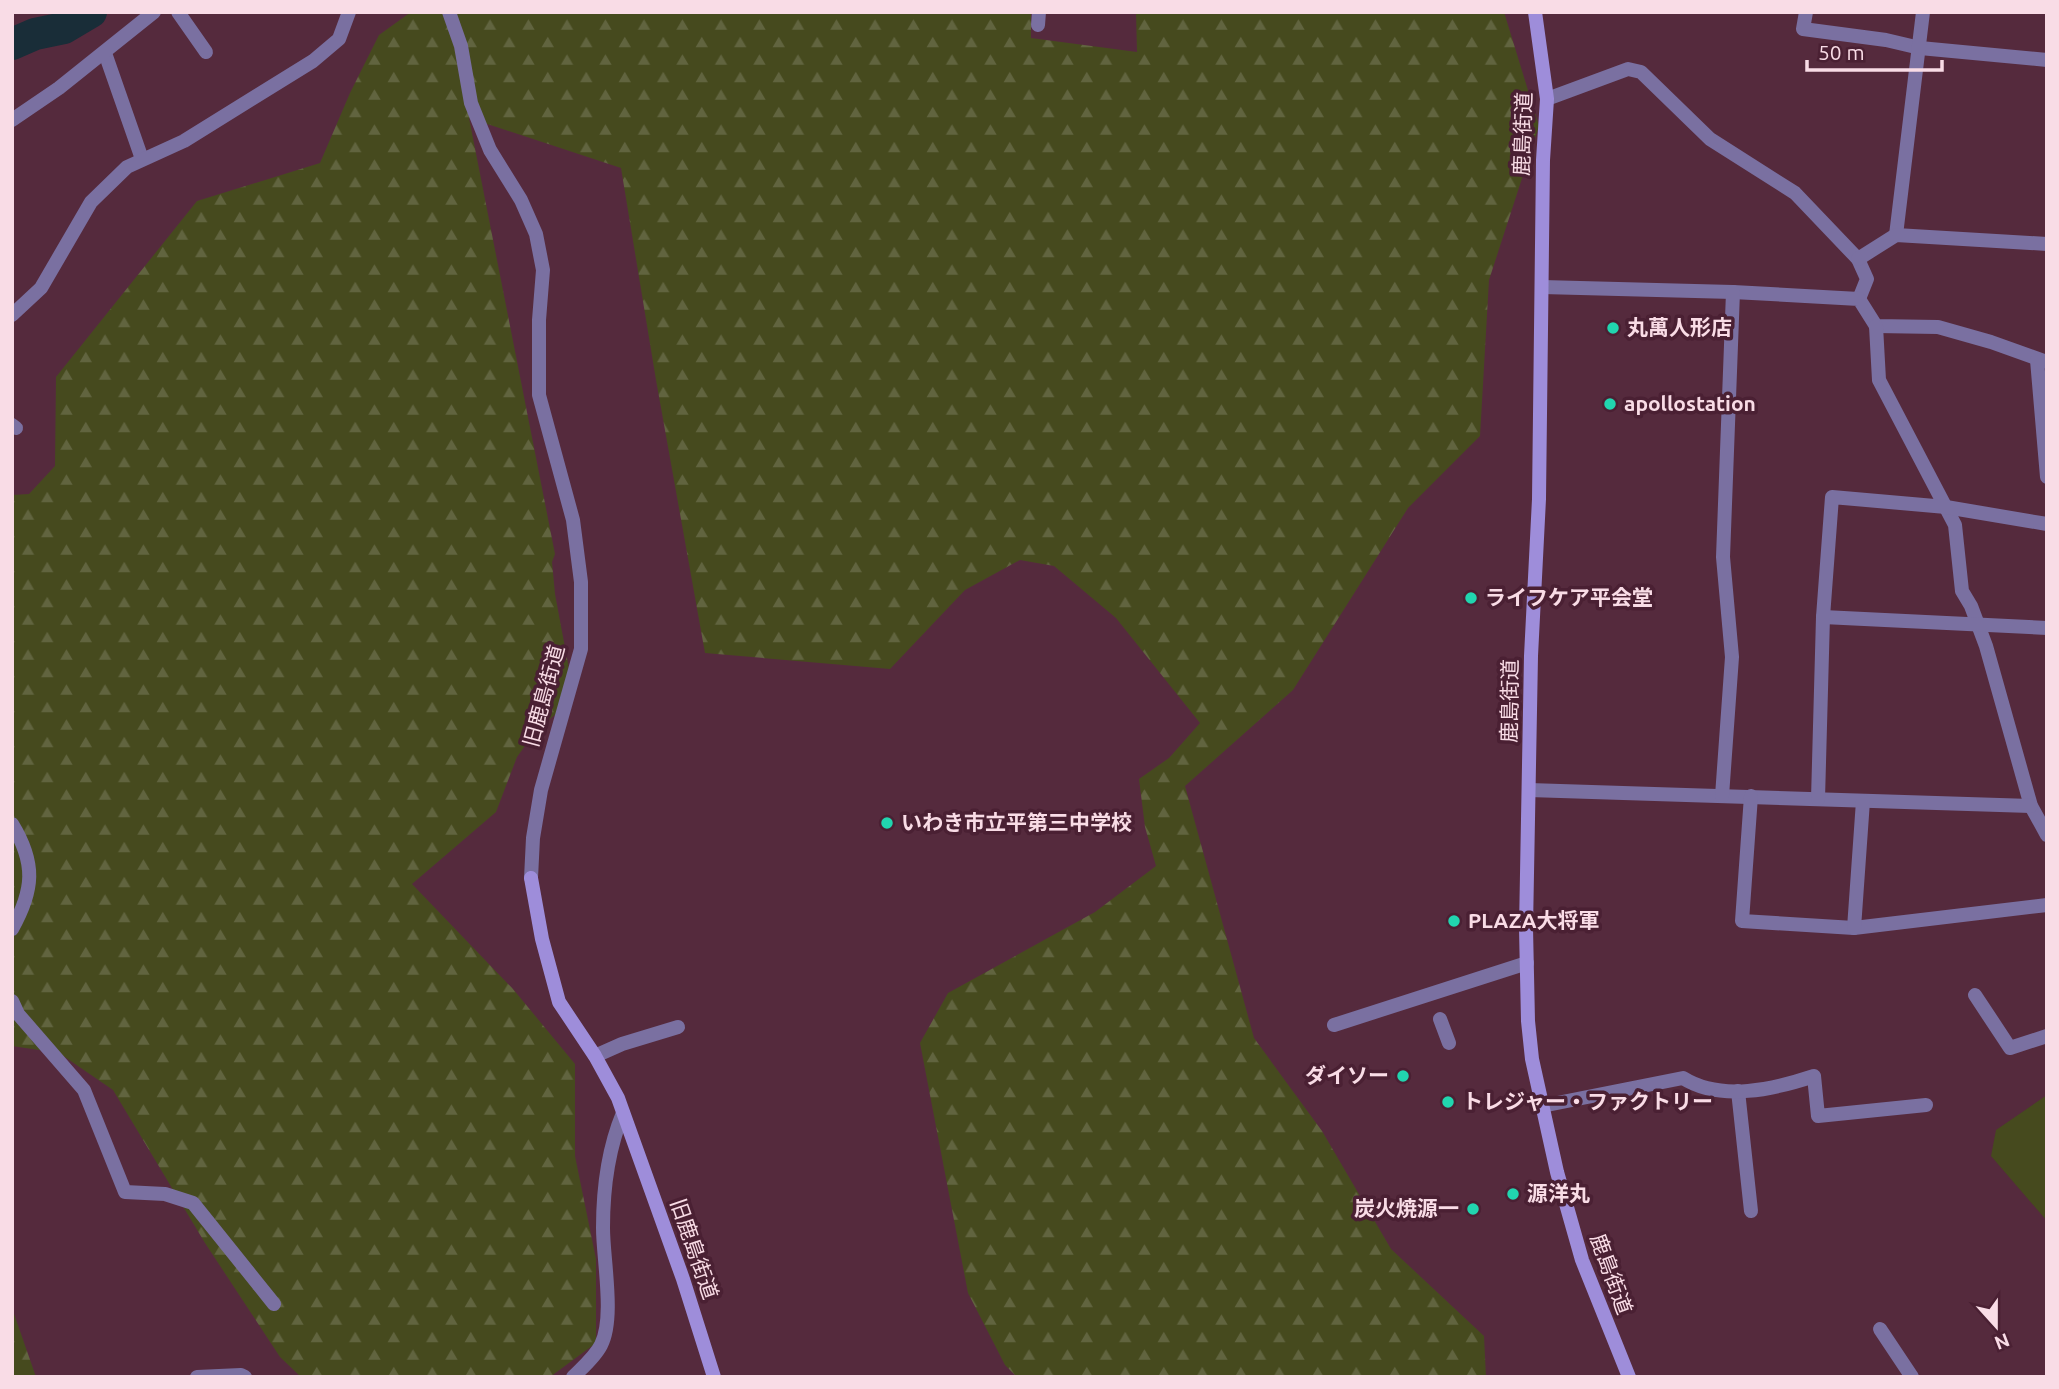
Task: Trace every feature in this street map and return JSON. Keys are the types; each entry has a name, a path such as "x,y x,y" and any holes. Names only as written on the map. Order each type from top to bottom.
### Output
{"street":[{"path":"12,121 60,88 154,12"},
{"path":"178,12 206,52"},
{"path":"12,315 41,288 91,202 127,167 184,141 313,61 339,39 349,12"},
{"name":"旧鹿島街道","path":"449,12 461,46 471,103 491,150 521,200 536,233 543,270 539,320 539,395 573,520 581,582 581,649 541,790 533,838 531,878 542,939 559,1002 596,1056 624,1113 683,1279 714,1377"},
{"name":"鹿島街道","path":"1535,12 1547,99 1543,160 1539,486 1531,656 1528,1021 1532,1059 1557,1172 1582,1260 1629,1377"},
{"path":"1806,12 1803,29 1886,40 1920,48 2047,60"},
{"path":"1896,234 1923,12"},
{"path":"105,53 142,159"},
{"path":"1547,99 1628,69 1641,72 1710,139 1795,193 1858,259 1867,279 1859,299"},
{"path":"1858,259 1896,234 2047,244"},
{"path":"1542,287 1733,292 1859,299"},
{"path":"1722,796 1732,657 1723,556 1733,292"},
{"path":"1859,299 1875,326 1879,380 1955,525 1962,591 1986,646 2031,806 2047,835"},
{"path":"1875,326 1938,327 1991,342 2042,361 2047,477"},
{"path":"1818,799 1823,617 1832,497 1946,507 2047,524"},
{"path":"1823,617 2047,628"},
{"path":"1530,790 2031,806"},
{"path":"1751,796 1742,921 1854,928 2047,905"},
{"path":"1854,928 1863,801"},
{"path":"12,824 23,842 30,874 29,893 12,929"},
{"path":"1334,1025 1527,963"},
{"path":"1975,995 2010,1048 2047,1036"},
{"path":"12,1001 18,1014 84,1090 125,1192 165,1194 193,1203 204,1213 274,1304"},
{"path":"1440,1019 1449,1049"},
{"path":"596,1056 622,1044 678,1027"},
{"path":"1542,1105 1683,1078 1691,1083 1715,1089 1738,1091 1775,1088 1814,1076 1818,1116 1926,1105"},
{"path":"1738,1091 1751,1211"},
{"path":"573,1377 595,1355 604,1335 607,1311 604,1200 612,1140 624,1113"},
{"path":"1880,1329 1912,1377"},
{"path":"203,1376 245,1377"}],"green space":[{"path":"411,12 1031,12 1031,38 1137,52 1136,12 1504,12 1539,126 1489,280 1480,436 1408,508 1293,690 1185,786 1254,1038 1322,1131 1391,1249 1484,1336 1486,1377 1017,1377 1005,1365 968,1293 920,1043 948,993 1095,912 1156,866 1145,827 1139,779 1169,758 1200,723 1116,618 1054,566 1020,560 965,590 890,669 705,653 621,168 469,118 555,554 552,562 555,594 572,685 560,711 537,729 517,757 496,812 412,884 513,989 575,1064 575,1156 596,1259 596,1343 550,1377 301,1377 280,1357 205,1243 113,1090 59,1053 12,1046 12,495 29,494 55,466 56,377 197,201 320,163 379,35"},
{"path":"2047,1095 2047,1221 1991,1156 1996,1130"},
{"path":"12,1308 36,1377 12,1377"}],"waterway":[{"path":"12,44 35,34 64,28 91,12"}],"place":[{"name":"丸萬人形店","path":"1613,328"},
{"name":"apollostation","path":"1610,404"},
{"name":"ライフケア平会堂","path":"1471,598"},
{"name":"いわき市立平第三中学校","path":"887,823"},
{"name":"PLAZA大将軍","path":"1454,921"},
{"name":"ダイソー","path":"1403,1076"},
{"name":"トレジャー・ファクトリー","path":"1448,1102"},
{"name":"源洋丸","path":"1513,1194"},
{"name":"炭火焼源一","path":"1473,1209"}]}
